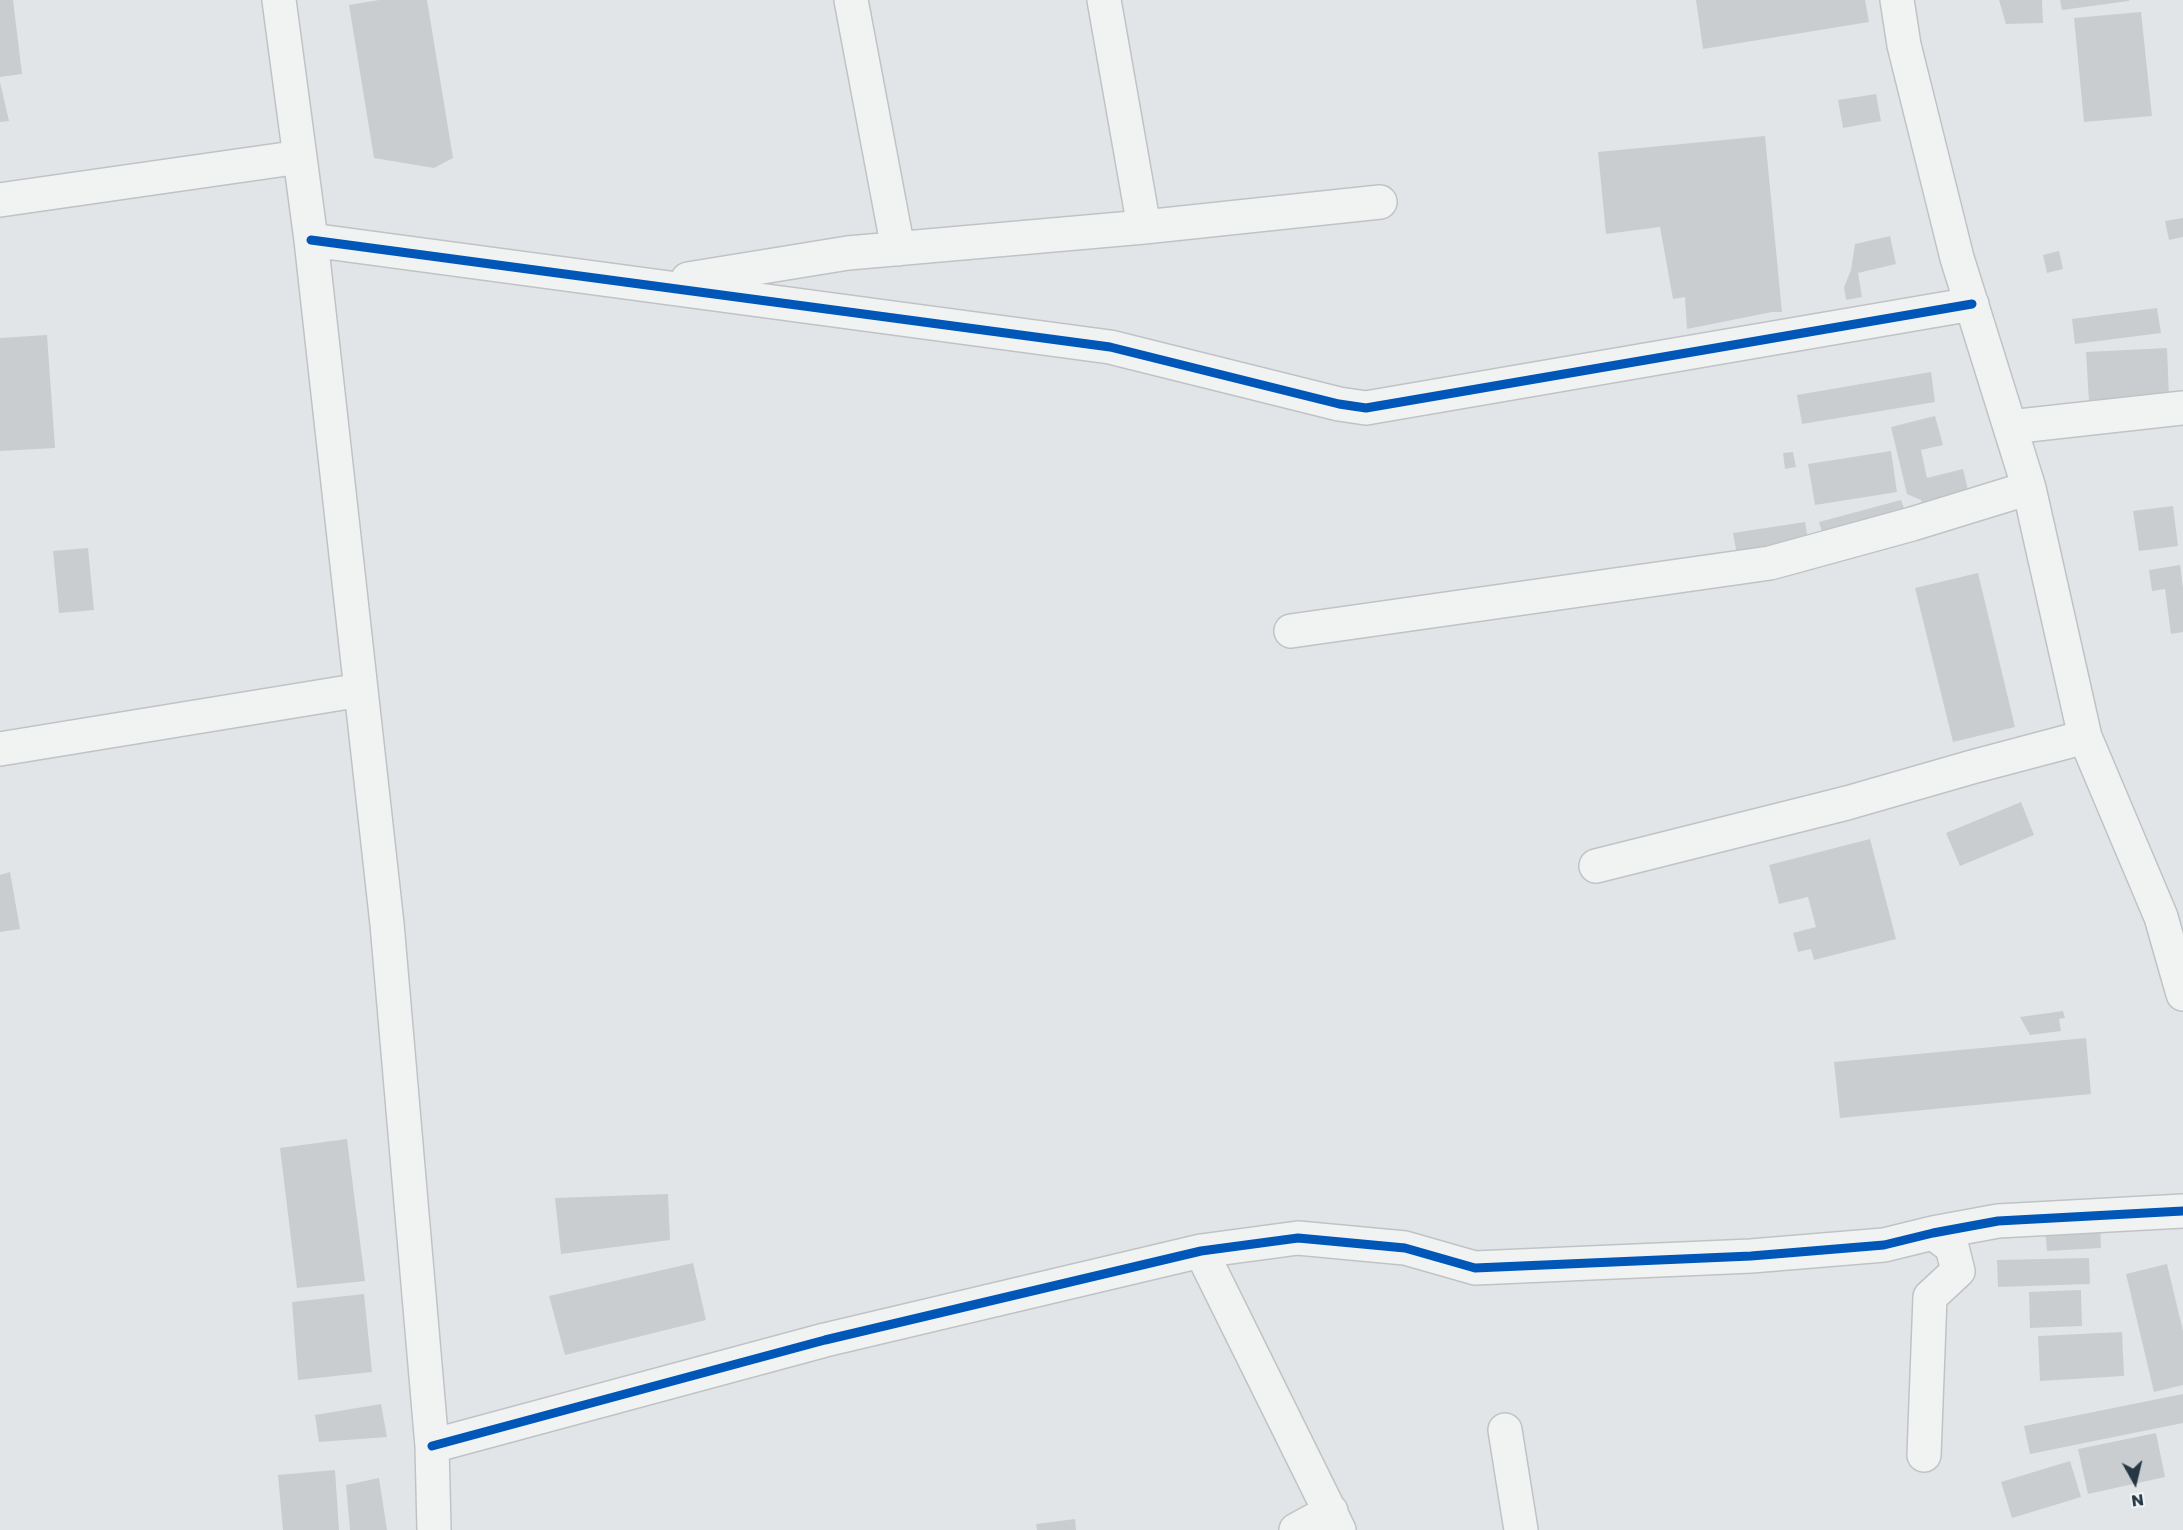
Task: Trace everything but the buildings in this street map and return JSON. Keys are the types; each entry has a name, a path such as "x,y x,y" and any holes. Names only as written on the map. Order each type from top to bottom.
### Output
{"street":[{"path":"279,0 312,240 387,924 432,1446 434,1530"},
{"path":"851,0 898,249"},
{"path":"1104,0 1143,227"},
{"path":"1898,0 1904,45 1958,258 2029,488 2085,737 2161,917 2183,994"},
{"path":"0,200 300,157"},
{"path":"652,285 848,254 1143,227 1380,202"},
{"path":"312,240 1110,347 1339,404 1366,408 1972,304"},
{"path":"2010,427 2183,408"},
{"path":"1291,631 1770,563 1912,524 2029,488"},
{"path":"0,749 361,690"},
{"path":"1596,866 1847,803 2085,737"},
{"path":"432,1446 825,1340 1201,1251 1298,1238 1405,1248 1475,1268 1751,1256 1884,1245 1998,1221 2183,1211"},
{"path":"1924,1455 1930,1297 1958,1271 1952,1247 1933,1233"},
{"path":"1201,1251 1335,1520 1296,1530"},
{"path":"1505,1430 1521,1530"}],"cycle path":[{"path":"311,240 1110,347 1339,404 1366,408 1972,304"},
{"path":"432,1446 825,1340 1201,1251 1298,1238 1405,1248 1475,1268 1751,1256 1884,1245 1998,1221 2183,1211"}]}
